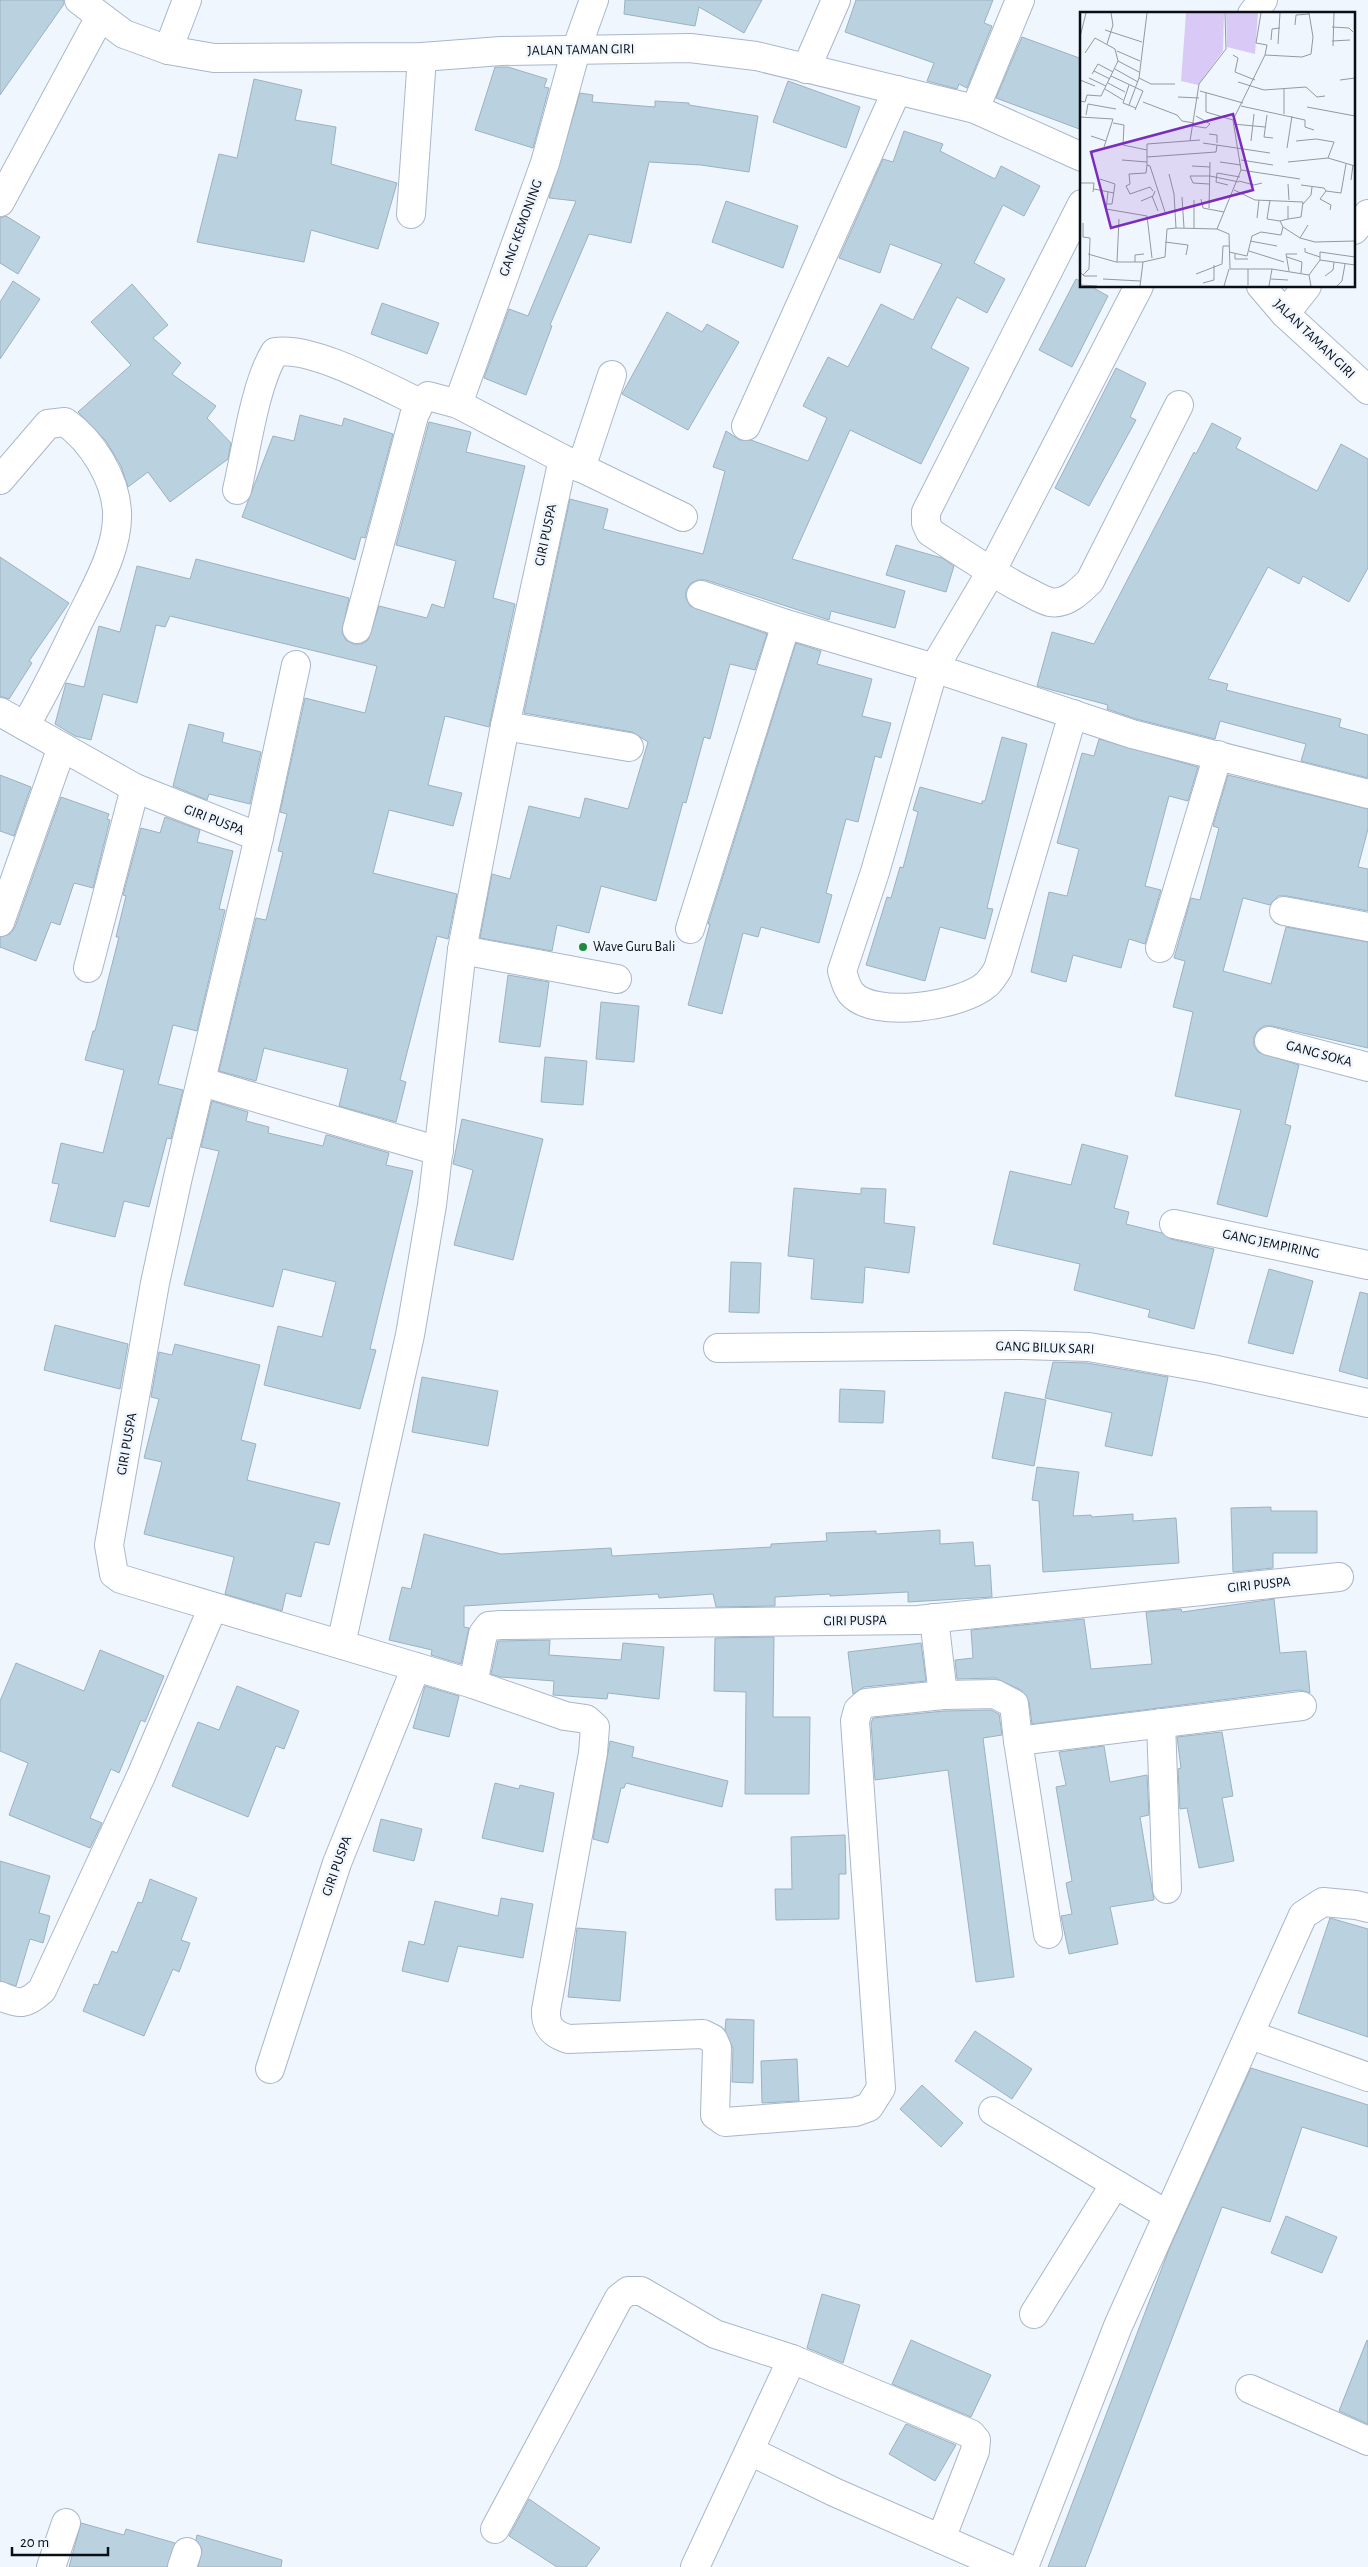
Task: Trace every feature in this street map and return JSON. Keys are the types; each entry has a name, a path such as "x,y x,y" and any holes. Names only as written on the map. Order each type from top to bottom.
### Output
{"street":[{"name":"JALAN TAMAN GIRI","path":"79,0 124,34 168,50 214,58 422,57 501,51 690,48 756,56 975,109 1080,156"},
{"path":"168,50 187,0"},
{"name":"GANG KEMONING","path":"458,404 546,163 576,50 594,0"},
{"path":"806,69 836,0"},
{"path":"975,109 1020,0"},
{"path":"1254,12 1263,0"},
{"path":"0,202 100,17"},
{"path":"411,214 422,57"},
{"path":"746,426 897,90"},
{"path":"1080,208 926,512 926,523 930,532 990,572 1050,602 1062,601 1076,594 1090,581 1180,405"},
{"path":"1356,228 1368,214"},
{"path":"1072,714 998,969 986,985 962,997 915,1008 891,1008 866,1003 850,992 842,971 875,872 934,668 990,572 1138,288"},
{"name":"JALAN TAMAN GIRI","path":"1263,288 1285,314 1368,390"},
{"path":"1285,314 1305,288"},
{"path":"237,490 261,384 268,363 275,352 306,353 420,403"},
{"name":"GIRI PUSPA","path":"341,1644 410,1335 439,1151 462,950 505,726 572,464 612,375"},
{"path":"357,629 414,416 420,403 428,396 458,404 572,464 683,517"},
{"path":"0,480 48,424 65,422 80,432 100,462 114,491 117,513 106,566 46,690 24,726"},
{"path":"701,595 786,624 934,668 1132,734 1368,794"},
{"path":"690,929 786,624"},
{"path":"259,837 296,665"},
{"name":"GIRI PUSPA","path":"0,712 135,788 259,837 178,1177 155,1284 109,1545 114,1574 121,1579 473,1684 483,1634 489,1626 934,1618 1339,1577"},
{"path":"505,726 629,747"},
{"path":"0,922 62,747"},
{"path":"1160,948 1218,755"},
{"path":"88,968 135,788"},
{"path":"1284,911 1368,927"},
{"path":"462,950 617,979"},
{"name":"GANG SOKA","path":"1269,1041 1368,1067"},
{"path":"202,1082 439,1151"},
{"name":"GANG JEMPIRING","path":"1174,1224 1368,1265"},
{"name":"GANG BILUK SARI","path":"718,1348 1022,1345 1088,1347 1212,1369 1368,1403"},
{"path":"0,1996 16,2003 32,2000 42,1990 141,1776 213,1607"},
{"path":"934,1618 943,1695"},
{"name":"GIRI PUSPA","path":"270,2069 337,1863 416,1667"},
{"path":"473,1684 565,1716 586,1719 595,1727 593,1753 546,2010 547,2025 556,2036 568,2039 703,2034 713,2039 717,2048 715,2115 730,2124 855,2112 869,2107 881,2088 855,1721 858,1710 866,1704 943,1695 995,1694 1014,1704 1048,1934"},
{"path":"1018,1741 1302,1706"},
{"path":"1161,1723 1167,1889"},
{"path":"1024,2567 1118,2326 1166,2214 1251,2035 1303,1914 1323,1902 1368,1908"},
{"path":"1251,2035 1368,2077"},
{"path":"993,2111 1166,2214"},
{"path":"1034,2314 1115,2184"},
{"path":"495,2529 619,2298 628,2291 641,2291 715,2334 792,2359 971,2434 976,2440 975,2451 941,2538"},
{"path":"695,2567 792,2359"},
{"path":"1250,2389 1368,2441"},
{"path":"750,2450 834,2492 1005,2567"},
{"path":"52,2567 66,2523"}],"building":[{"path":"0,0 64,0 64,4 0,95"},
{"path":"625,0 762,0 744,33 699,7 695,26 624,14"},
{"path":"856,0 993,0 984,23 992,26 967,88 959,84 957,89 927,81 934,63 845,32"},
{"path":"1022,37 1080,58 1080,129 996,98"},
{"path":"495,67 508,67 547,79 544,87 549,88 533,148 475,130"},
{"path":"254,79 302,90 295,120 336,127 331,164 397,183 378,249 311,230 304,262 197,242 219,154 237,158"},
{"path":"788,81 860,107 846,148 773,122"},
{"path":"580,93 593,95 592,102 655,107 655,101 689,103 689,105 758,116 749,172 701,165 649,162 631,243 589,234 550,325 552,326 526,395 484,378 509,309 528,316 576,201 549,198"},
{"path":"904,131 943,144 940,151 995,179 1001,166 1040,186 1024,216 1003,205 974,263 1005,279 987,313 957,297 931,348 969,368 921,464 850,430 792,559 905,591 895,628 831,611 829,620 706,580 698,580 691,583 686,590 686,598 690,606 767,634 755,670 730,664 710,739 704,737 686,803 683,802 656,901 601,886 589,933 557,925 552,951 480,938 492,874 510,879 529,806 580,818 585,798 628,809 648,742 632,732 524,713 570,499 608,509 603,529 703,554 725,471 713,467 726,431 740,440 751,440 808,461 827,418 803,406 828,357 848,367 881,304 913,320 942,264 890,244 880,273 839,258 883,159 893,162"},
{"path":"726,201 798,226 783,268 712,242"},
{"path":"6,216 40,237 18,274 0,263 0,218"},
{"path":"1076,279 1080,281 1080,288 1094,288 1108,296 1072,367 1039,350"},
{"path":"13,281 40,299 0,359 0,302"},
{"path":"132,284 168,325 153,338 181,363 172,374 216,406 207,418 231,443 228,459 170,502 148,472 128,487 121,466 106,441 78,412 131,365 91,322"},
{"path":"382,303 439,323 427,354 371,334"},
{"path":"667,312 702,332 707,324 739,342 688,430 622,394"},
{"path":"1116,368 1146,383 1130,417 1136,420 1089,506 1055,488"},
{"path":"300,415 342,426 344,418 393,434 365,538 361,537 355,560 242,517 273,436 294,441"},
{"path":"429,422 471,432 466,452 525,466 493,598 515,604 489,727 445,716 428,785 462,793 453,826 389,810 373,873 457,894 448,939 437,936 400,1080 406,1082 396,1122 339,1106 348,1069 264,1048 256,1081 219,1071 256,918 266,920 283,852 278,851 287,814 280,812 305,698 365,713 377,666 170,616 165,627 156,625 137,703 103,694 91,740 75,736 55,724 66,683 84,687 99,626 120,632 137,566 190,579 196,559 349,598 342,633 346,640 353,644 362,644 368,640 379,606 427,618 432,604 444,608 456,561 396,545"},
{"path":"1212,423 1241,438 1236,448 1317,491 1341,444 1368,459 1368,568 1349,602 1303,576 1299,584 1268,567 1208,679 1228,684 1226,690 1341,719 1339,727 1368,735 1368,778 1301,761 1306,744 1220,721 1215,739 1136,719 1107,709 1108,705 1037,686 1052,632 1094,644 1194,452 1196,454"},
{"path":"896,545 942,558 954,566 946,592 886,575"},
{"path":"0,557 69,603 29,661 32,663 9,699 0,696"},
{"path":"796,643 821,651 817,664 872,679 862,716 891,723 881,758 875,756 858,822 846,819 826,893 832,895 819,943 761,927 758,937 743,933 722,1014 688,1005 710,924 708,924"},
{"path":"189,724 224,733 222,742 261,752 250,804 209,794 207,800 173,786"},
{"path":"1002,737 1027,744 987,908 993,909 985,939 940,927 925,981 866,965 887,897 891,898 900,867 903,868 918,812 913,810 920,787 982,804 982,801 985,801"},
{"path":"1099,739 1198,767 1188,801 1169,796 1145,886 1161,890 1145,944 1129,939 1121,968 1073,955 1066,982 1031,972 1049,892 1067,896 1079,849 1057,843 1082,753 1094,756"},
{"path":"0,775 31,787 14,836 0,831"},
{"path":"1228,775 1368,809 1368,829 1358,867 1368,869 1368,911 1287,896 1278,896 1270,905 1243,898 1223,971 1271,984 1286,927 1368,942 1368,1048 1272,1026 1264,1026 1258,1030 1254,1037 1254,1046 1258,1052 1299,1065 1285,1124 1291,1126 1267,1217 1217,1204 1241,1110 1175,1096 1193,1012 1173,1007 1185,961 1174,958 1191,898 1200,900 1219,828 1213,826"},
{"path":"61,797 109,814 107,819 110,820 93,888 74,883 60,925 51,922 36,961 0,947 0,937 10,934 15,927"},
{"path":"165,817 200,830 197,842 233,851 219,909 225,910 197,1031 173,1025 158,1084 183,1090 171,1139 167,1138 149,1207 124,1201 115,1237 50,1221 59,1184 52,1183 61,1143 103,1153 124,1070 85,1060 93,1031 95,1031 119,937 116,937 126,896 123,895 141,828 160,833"},
{"path":"508,975 549,982 540,1047 499,1042"},
{"path":"601,1002 639,1006 634,1062 596,1059"},
{"path":"545,1057 587,1061 583,1105 541,1102"},
{"path":"212,1101 248,1112 246,1121 269,1127 268,1133 323,1146 326,1135 331,1136 389,1153 386,1165 413,1171 370,1349 376,1350 360,1409 264,1385 278,1326 322,1337 336,1282 283,1269 273,1307 184,1285 219,1151 201,1147"},
{"path":"462,1119 543,1139 513,1260 454,1245 473,1170 453,1164"},
{"path":"1082,1144 1128,1156 1114,1208 1129,1212 1126,1224 1162,1233 1171,1239 1214,1249 1194,1329 1148,1317 1150,1310 1074,1290 1080,1264 993,1244 1010,1171 1071,1185"},
{"path":"794,1188 861,1194 861,1188 886,1189 884,1223 915,1227 909,1273 865,1267 863,1303 811,1299 814,1259 788,1256"},
{"path":"731,1262 761,1263 759,1313 729,1312"},
{"path":"1269,1269 1313,1281 1293,1354 1248,1343"},
{"path":"1360,1292 1368,1294 1368,1379 1339,1371"},
{"path":"55,1325 128,1344 120,1389 44,1370"},
{"path":"175,1344 260,1365 241,1440 256,1444 247,1480 340,1503 329,1545 315,1542 301,1597 286,1593 282,1611 225,1594 234,1557 144,1534 162,1462 144,1458 159,1399 151,1397 159,1352 172,1355"},
{"path":"1053,1362 1087,1363 1168,1377 1152,1456 1105,1446 1112,1413 1045,1398"},
{"path":"422,1377 498,1391 488,1446 412,1432"},
{"path":"840,1389 885,1391 883,1423 839,1422"},
{"path":"1005,1392 1046,1400 1034,1466 992,1458"},
{"path":"1037,1467 1079,1472 1073,1516 1091,1515 1092,1517 1133,1514 1133,1521 1176,1518 1179,1563 1043,1572 1039,1501 1032,1500"},
{"path":"1271,1507 1271,1511 1317,1511 1317,1553 1273,1553 1273,1568 1233,1572 1231,1508"},
{"path":"940,1530 940,1544 973,1542 975,1566 990,1565 992,1597 908,1602 908,1592 830,1596 830,1594 775,1597 775,1606 716,1607 713,1594 659,1598 658,1594 464,1606 464,1627 469,1628 461,1664 431,1655 432,1650 389,1640 402,1587 411,1589 424,1534 501,1554 611,1548 612,1556 771,1547 771,1544 827,1541 826,1533 876,1531 876,1534"},
{"path":"1274,1599 1280,1653 1306,1651 1310,1693 1300,1690 1032,1724 1029,1702 1021,1690 995,1678 957,1679 955,1660 973,1658 971,1630 1084,1619 1091,1669 1152,1664 1146,1612 1181,1609 1182,1612"},
{"path":"774,1637 773,1717 810,1717 809,1794 745,1794 746,1692 714,1691 715,1638"},
{"path":"550,1640 549,1655 621,1660 623,1643 664,1647 659,1699 608,1693 607,1699 553,1695 554,1681 501,1677 491,1674 498,1641"},
{"path":"921,1643 926,1681 864,1687 853,1694 848,1652"},
{"path":"100,1650 164,1676 145,1722 141,1720 119,1773 111,1769 90,1818 102,1823 90,1848 9,1815 28,1763 0,1751 0,1701 16,1663 84,1691"},
{"path":"237,1686 299,1711 284,1749 276,1746 248,1817 172,1786 198,1722 219,1730"},
{"path":"425,1686 459,1696 449,1737 413,1728"},
{"path":"991,1710 999,1714 1002,1735 983,1738 1014,1977 976,1982 948,1770 875,1780 871,1723 873,1718 944,1711"},
{"path":"1222,1732 1233,1796 1222,1798 1234,1861 1199,1868 1187,1808 1180,1809 1178,1769 1181,1768 1177,1737"},
{"path":"610,1741 634,1747 632,1757 728,1781 722,1807 626,1783 624,1788 621,1788 608,1843 593,1839"},
{"path":"1104,1746 1110,1782 1147,1775 1149,1815 1140,1817 1154,1900 1110,1907 1118,1944 1069,1954 1061,1916 1072,1914 1066,1883 1072,1881 1056,1787 1066,1785 1059,1752"},
{"path":"495,1783 519,1789 520,1785 554,1793 543,1852 482,1838"},
{"path":"381,1819 422,1829 414,1861 373,1851"},
{"path":"845,1835 846,1874 839,1874 839,1919 776,1920 775,1889 792,1889 791,1837"},
{"path":"0,1861 50,1876 39,1913 50,1916 43,1943 30,1939 16,1986 0,1981"},
{"path":"150,1879 197,1898 181,1940 190,1943 179,1972 173,1969 144,2036 83,2011 94,1984 98,1985 112,1951 117,1953 138,1902 142,1903"},
{"path":"501,1898 533,1904 523,1958 458,1946 448,1982 402,1971 409,1941 424,1945 435,1901 498,1916"},
{"path":"1330,1918 1368,1929 1368,2037 1298,2013"},
{"path":"577,1928 626,1932 620,2001 568,1997"},
{"path":"726,2019 754,2020 753,2083 732,2082 733,2048 725,2031"},
{"path":"975,2031 1032,2069 1012,2099 955,2061"},
{"path":"797,2059 799,2101 762,2103 761,2061"},
{"path":"1251,2068 1368,2105 1368,2147 1302,2127 1270,2222 1222,2207 1085,2567 1048,2567 1170,2247"},
{"path":"922,2085 963,2123 941,2147 900,2109"},
{"path":"1286,2216 1337,2237 1322,2273 1271,2253"},
{"path":"822,2294 860,2305 843,2363 807,2348"},
{"path":"911,2340 991,2375 971,2417 892,2384"},
{"path":"1368,2341 1368,2424 1339,2411"},
{"path":"906,2424 956,2445 935,2481 889,2454"},
{"path":"529,2499 600,2548 586,2567 557,2567 509,2536"},
{"path":"81,2523 124,2535 126,2529 175,2543 167,2567 69,2567"},
{"path":"197,2535 282,2560 281,2567 198,2567 202,2549 196,2540"}],"place":[{"name":"Wave Guru Bali","path":"583,947"}]}
